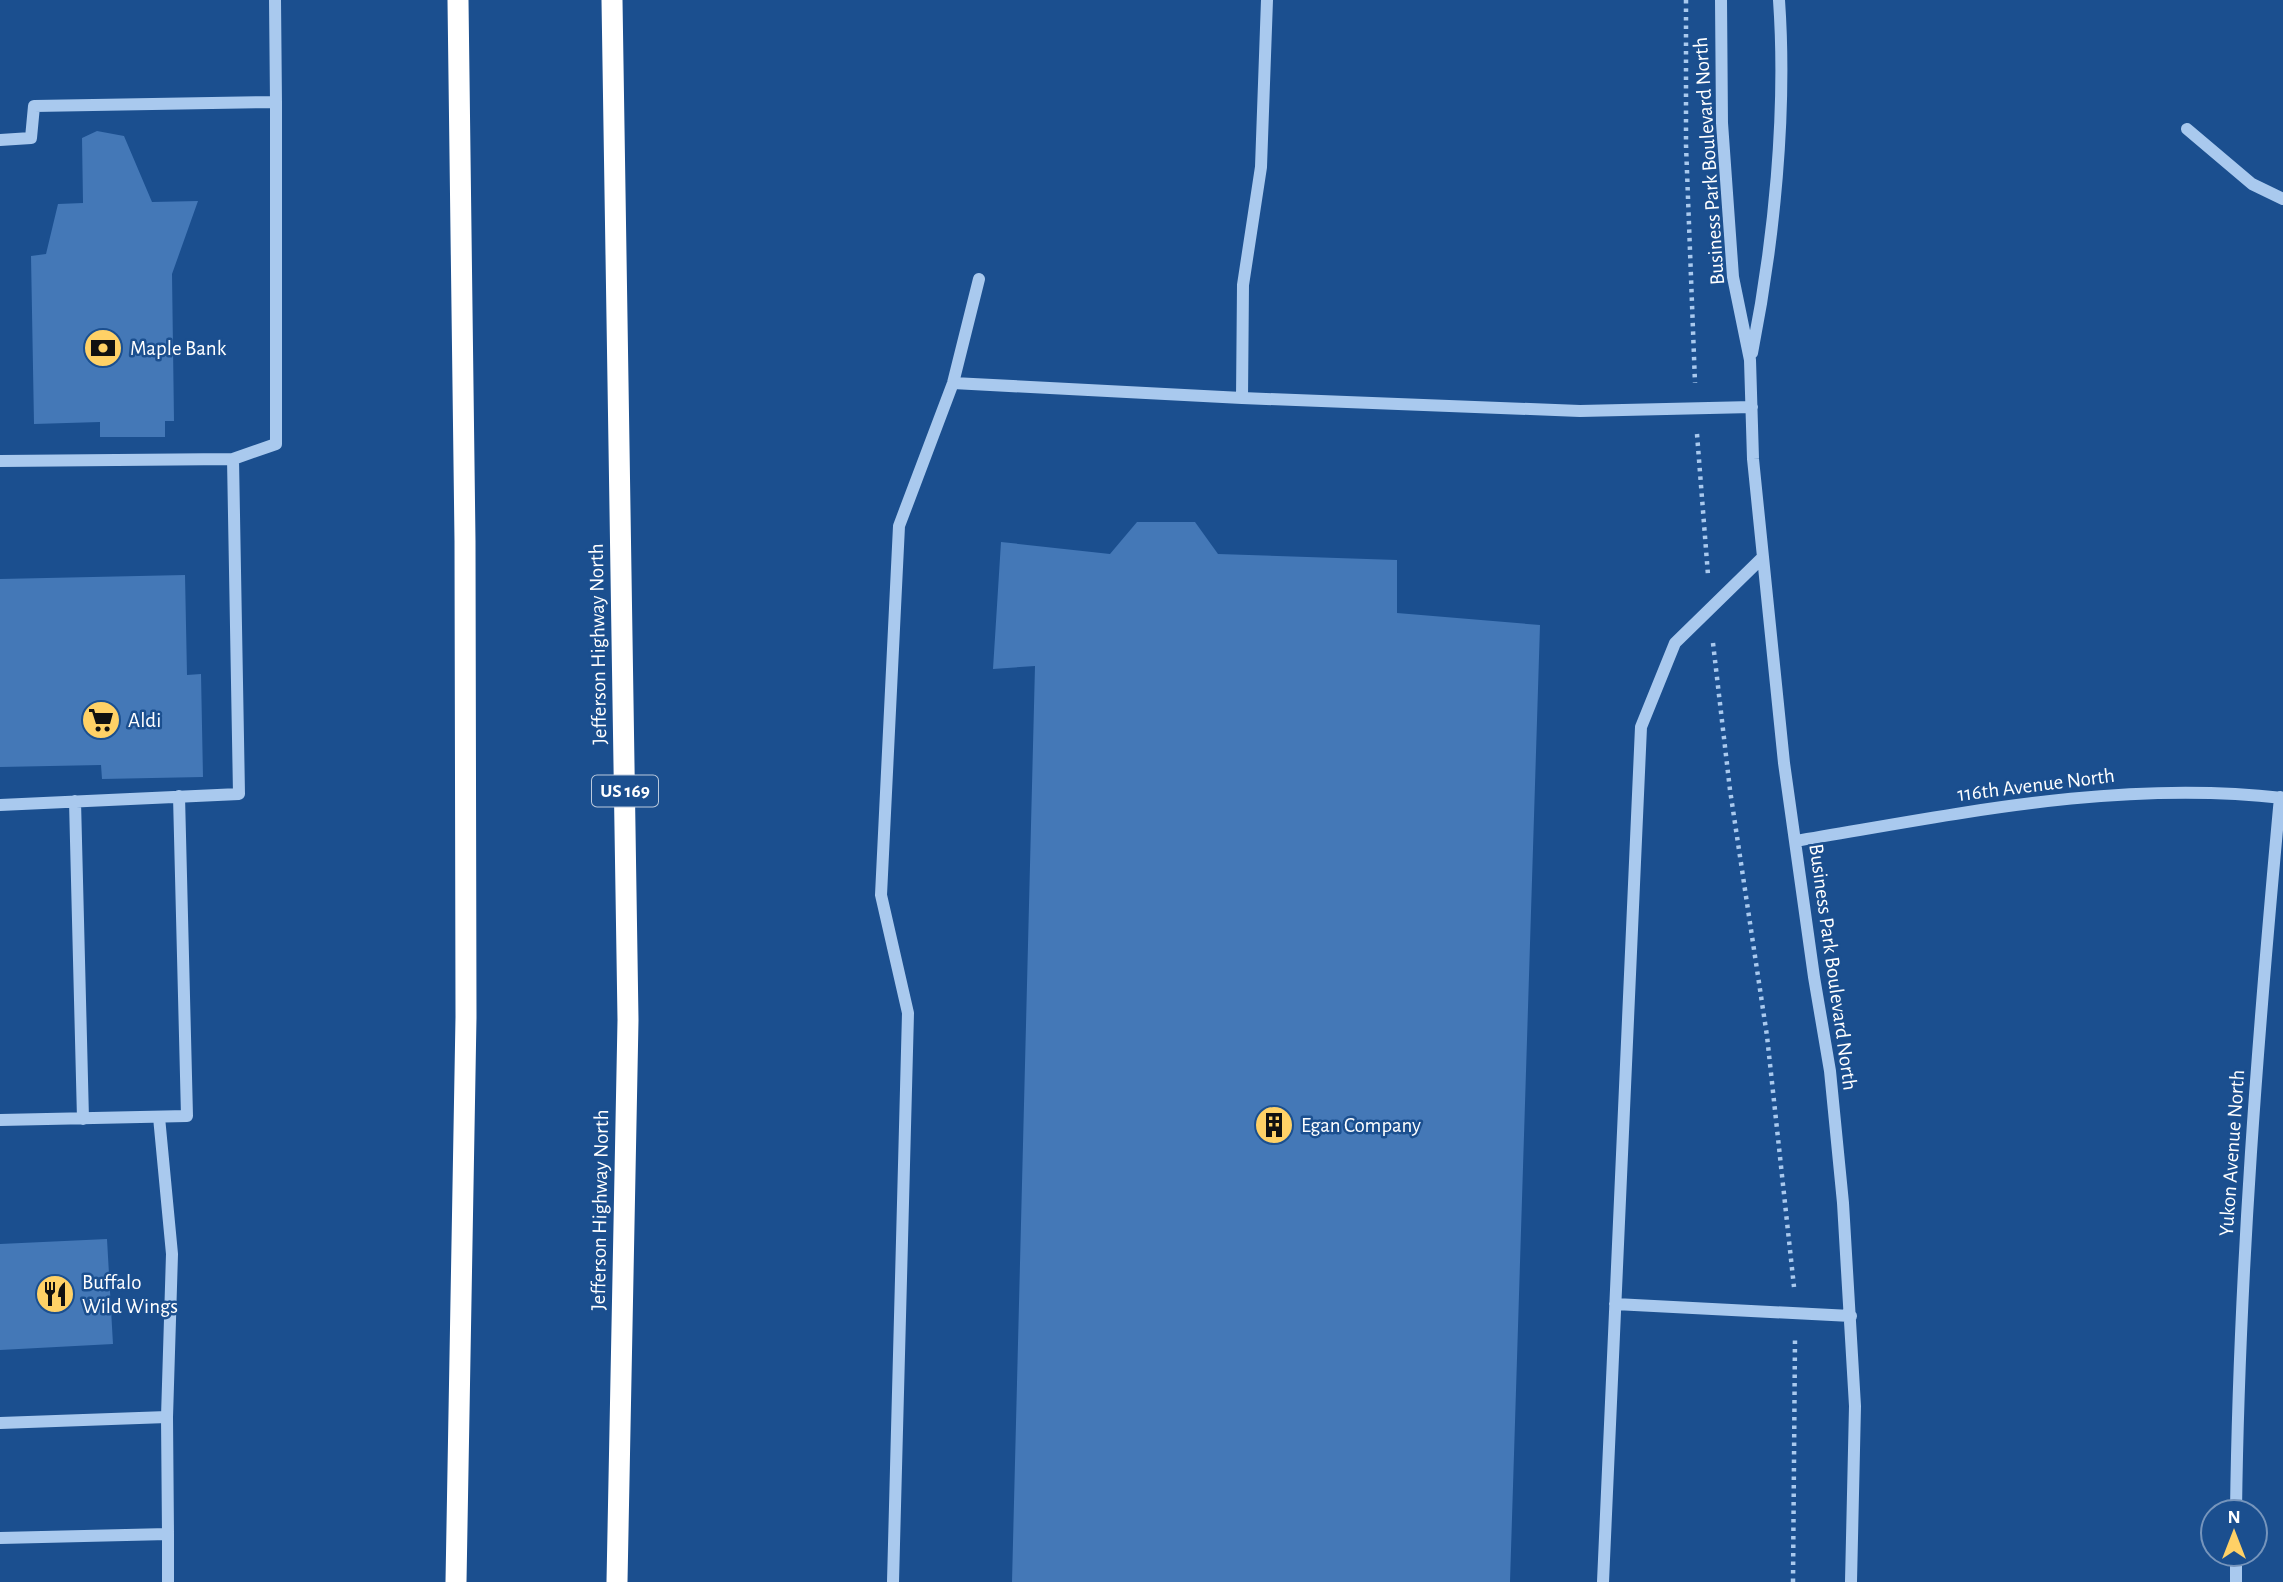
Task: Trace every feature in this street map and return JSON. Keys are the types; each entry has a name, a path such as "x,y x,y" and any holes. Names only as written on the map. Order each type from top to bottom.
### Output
{"highway":[{"path":"456,1582 466,1017 465,541 458,0"},
{"name":"Jefferson Highway North","path":"612,0 628,1020 617,1582"}],"street":[{"path":"0,461 233,458 276,444 275,0"},
{"path":"1242,398 1243,285 1261,167 1267,0"},
{"name":"Business Park Boulevard North","path":"1721,0 1722,123 1733,277 1750,360 1753,458 1763,557 1795,841 1830,1071 1851,1316 1855,1406 1851,1582"},
{"name":"Business Park Boulevard North","path":"1750,360 1766,284 1778,129 1782,35 1779,0"},
{"path":"0,140 30,138 34,106 276,102"},
{"path":"2187,129 2252,184 2283,200"},
{"path":"893,1582 908,1013 881,895 899,526 953,383 979,279"},
{"path":"953,383 1580,411 1752,407"},
{"path":"0,805 239,794 233,458"},
{"path":"1603,1582 1641,727 1675,643 1763,557"},
{"name":"116th Avenue North","path":"1795,841 2053,798 2188,792 2282,798"},
{"path":"0,1120 187,1116 179,796"},
{"name":"Yukon Avenue North","path":"2237,1498 2245,1262 2261,1005 2282,798"},
{"path":"75,802 83,1118"},
{"path":"159,1116 172,1254 167,1417 168,1582"},
{"path":"1615,1304 1851,1316"},
{"path":"0,1423 167,1417"},
{"path":"0,1538 167,1534"}],"path":[{"path":"1686,0 1686,145 1696,409 1710,608 1730,790 1777,1124 1794,1276 1797,1432 1793,1582"}],"building":[{"name":"Maple Bank","path":"97,131 124,136 152,202 198,201 172,274 174,421 165,421 165,437 100,437 100,422 34,424 31,256 46,254 58,204 83,203 82,138"},
{"name":"Egan Company","path":"1137,522 1195,522 1218,554 1397,560 1397,613 1540,625 1510,1582 1012,1582 1035,666 993,669 1001,542 1110,554"},
{"name":"Aldi","path":"185,575 187,675 201,674 203,777 102,779 101,765 0,767 0,579"},
{"name":"Buffalo Wild Wings","path":"107,1239 113,1344 0,1350 0,1244"}],"place":[{"name":"Maple Bank","path":"103,348"},
{"name":"Aldi","path":"101,720"},
{"name":"Egan Company","path":"1274,1125"},
{"name":"Buffalo Wild Wings","path":"55,1294"}]}
